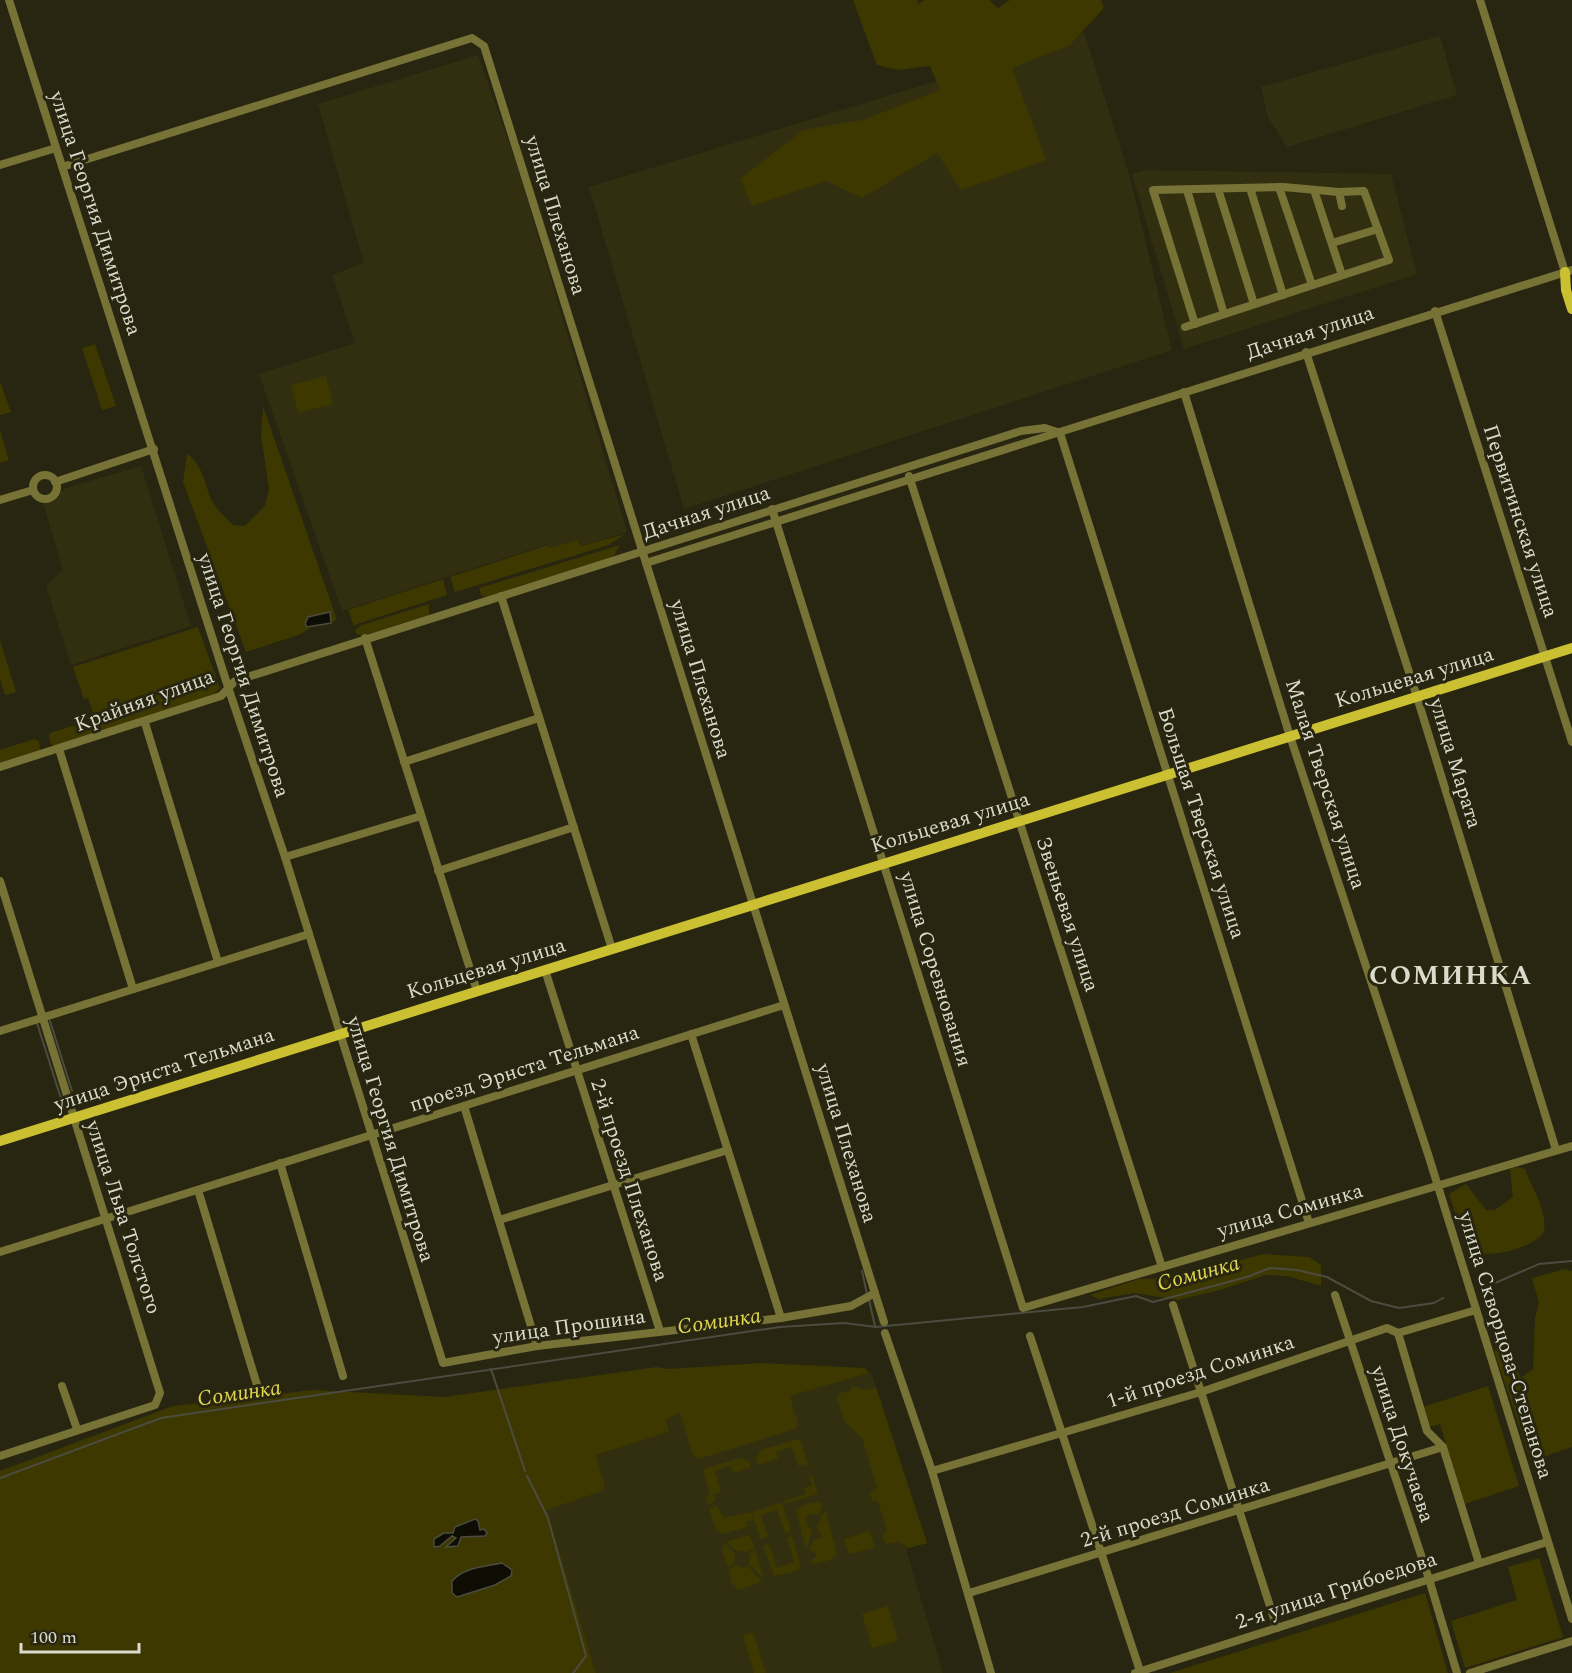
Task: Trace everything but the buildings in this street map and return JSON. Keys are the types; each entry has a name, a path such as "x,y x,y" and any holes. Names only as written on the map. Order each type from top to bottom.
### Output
{"main road":[{"path":"1569,271 1572,282"},
{"path":"1569,271 1566,290 1572,309"},
{"name":"Кольцевая улица","path":"340,1034 1572,648"},
{"name":"улица Эрнста Тельмана","path":"0,1141 340,1034"}],"street":[{"name":"улица Георгия Димитрова","path":"9,0 229,690 285,857 443,1363"},
{"path":"1480,0 1569,271"},
{"name":"улица Плеханова","path":"62,167 472,38 484,46 884,1322"},
{"path":"0,165 56,148"},
{"path":"1279,187 1312,285"},
{"path":"1185,327 1195,324 1254,304 1283,295 1342,275 1389,260 1364,191 1339,192 1279,187 1153,190 1195,324"},
{"path":"1250,188 1283,295"},
{"path":"1218,189 1254,304"},
{"path":"1187,190 1224,314"},
{"path":"1314,190 1342,275"},
{"path":"1339,192 1342,206"},
{"path":"1332,243 1378,229"},
{"name":"Дачная улица","path":"646,563 1060,433 1435,311 1569,271"},
{"name":"Первитинская улица","path":"1435,311 1572,742"},
{"name":"улица Марата","path":"1306,352 1417,697 1556,1150"},
{"name":"Малая Тверская улица","path":"1185,392 1290,736 1437,1185"},
{"name":"Дачная улица","path":"365,638 1022,431 1045,428 1060,433"},
{"name":"Большая Тверская улица","path":"1060,433 1309,1223"},
{"path":"56,482 154,449"},
{"name":"Звеньевая улица","path":"906,468 1162,1267"},
{"path":"41,476 48,476 56,482 56,490 49,498 39,498 33,490 35,480 41,476"},
{"path":"0,500 33,490"},
{"name":"улица Соревнования","path":"772,509 1022,1302"},
{"path":"501,597 612,949"},
{"path":"365,638 477,991"},
{"name":"Крайняя улица","path":"0,767 145,723 221,696 235,681 365,638"},
{"path":"404,762 539,718"},
{"path":"145,723 218,962"},
{"path":"59,749 133,989"},
{"path":"285,857 421,816"},
{"path":"438,871 574,826"},
{"name":"улица Льва Толстого","path":"0,881 160,1393 155,1405 77,1429"},
{"path":"0,1031 309,934"},
{"name":"2-й проезд Плеханова","path":"545,970 660,1331"},
{"name":"проезд Эрнста Тельмана","path":"0,1252 784,1005"},
{"path":"691,1034 781,1318"},
{"path":"464,1106 537,1346"},
{"name":"улица Соминка","path":"1022,1302 1023,1308 1045,1302 1572,1146"},
{"path":"499,1220 728,1150"},
{"path":"280,1163 343,1376"},
{"name":"улица Скворцова-Степанова","path":"1437,1185 1572,1619"},
{"path":"198,1190 257,1385"},
{"name":"улица Прошина","path":"443,1363 537,1346 781,1318 850,1306 875,1293"},
{"name":"улица Докучаева","path":"1335,1295 1429,1579 1457,1673"},
{"path":"1173,1305 1277,1628"},
{"name":"1-й проезд Соминка","path":"932,1471 1201,1392 1387,1328 1398,1333 1476,1310"},
{"path":"885,1333 932,1471 991,1673"},
{"path":"1398,1333 1427,1431 1443,1447 1479,1563"},
{"path":"1030,1336 1138,1672"},
{"path":"0,1455 77,1429 62,1386"},
{"name":"2-й проезд Соминка","path":"969,1593 1443,1447"},
{"name":"2-я улица Грибоедова","path":"1138,1672 1547,1542"},
{"path":"1470,1673 1572,1641"}],"shaded area":[{"path":"853,0 917,0 918,4 925,0 989,0 998,8 1010,0 1101,0 1104,8 1070,45 1012,68 1046,160 961,190 937,153 862,198 826,181 752,206 740,179 803,130 863,120 940,90 930,66 898,70 877,65"},
{"path":"1084,32 1130,178 1172,350 684,509 589,187 1019,56"},
{"path":"1440,36 1457,95 1287,147 1268,118 1261,87"},
{"path":"478,55 515,160 627,532 581,546 578,540 550,548 548,544 342,611 259,374 355,343 332,275 364,263 318,104"},
{"path":"1145,170 1391,174 1417,274 1184,349 1132,174"},
{"path":"95,344 116,406 102,410 82,348"},
{"path":"326,376 333,404 298,413 291,385"},
{"path":"0,381 11,412 0,415"},
{"path":"263,406 337,620 331,623 330,612 308,617 307,627 310,628 301,634 246,652 183,482 187,454 198,465 218,510 233,525 245,526 265,506 269,489 261,436"},
{"path":"0,431 9,460 0,463"},
{"path":"141,466 191,626 71,665 46,586 63,570 43,503 66,488"},
{"path":"625,534 609,545 455,592 450,577 548,545 550,548 577,540 581,546"},
{"path":"620,545 613,557 485,597 481,595 479,588"},
{"path":"443,579 447,595 357,624 354,627 348,610"},
{"path":"429,604 429,615 362,636 356,633 355,630 362,625"},
{"path":"330,612 331,623 307,627 305,624 308,617"},
{"path":"198,627 220,688 212,696 54,746 50,743 49,734 95,719 88,698 84,699 73,667"},
{"path":"0,640 16,692 5,695 0,679"},
{"path":"34,739 39,741 40,750 0,763 0,750"},
{"path":"1517,1167 1525,1169 1538,1199 1544,1216 1544,1231 1540,1237 1523,1247 1500,1253 1479,1253 1469,1245 1449,1194 1466,1184 1486,1210 1495,1210 1513,1197 1510,1169"},
{"path":"1263,1254 1309,1257 1321,1265 1321,1286 1287,1276 1266,1275 1220,1290 1178,1300 1135,1293 1098,1299 1090,1295 1139,1279 1174,1278"},
{"path":"1565,1269 1572,1271 1572,1447 1531,1461 1494,1351 1507,1347 1521,1378 1533,1369 1535,1318 1539,1303 1532,1278"},
{"path":"762,1363 865,1368 869,1373 790,1396 798,1425 795,1429 699,1459 693,1456 680,1413 666,1420 669,1432 596,1455 605,1485 603,1491 547,1510 596,1673 0,1673 0,1471 173,1406 313,1390 444,1397 657,1367 668,1369"},
{"path":"871,1372 927,1543 906,1549 943,1673 596,1673 547,1510 603,1491 605,1485 596,1455 669,1432 666,1420 681,1413 790,1396"},
{"path":"851,1386 866,1390 876,1387 927,1543 910,1548 899,1542 887,1544 884,1541 883,1534 887,1531 878,1501 872,1501 870,1493 877,1488 862,1438 845,1422 837,1399 841,1391 844,1393 852,1390"},
{"path":"1488,1386 1519,1486 1465,1504 1440,1424 1429,1427 1423,1407"},
{"path":"797,1439 801,1441 810,1471 806,1464 798,1466 792,1447 776,1452 778,1459 758,1465 756,1459 761,1450"},
{"path":"740,1458 749,1461 751,1467 733,1473 731,1466 715,1471 721,1492 714,1494 716,1500 708,1505 706,1498 710,1494 703,1469"},
{"path":"809,1476 812,1476 818,1494 785,1504 784,1501 806,1494 804,1488 812,1485"},
{"path":"782,1502 791,1531 785,1533 777,1510 761,1515 768,1537 760,1539 752,1512"},
{"path":"808,1503 823,1504 819,1514 810,1514 805,1518 812,1533 806,1550 796,1510"},
{"path":"717,1506 724,1518 751,1512 753,1520 746,1522 747,1527 723,1534 716,1529 709,1509"},
{"path":"825,1509 837,1554 831,1560 814,1564 810,1561 817,1556 814,1551 809,1551 813,1541 822,1537 817,1527"},
{"path":"475,1519 478,1521 480,1530 484,1529 487,1533 485,1536 461,1537 458,1546 446,1547 456,1538 452,1536 440,1546 434,1547 434,1539 444,1533 453,1533 455,1527"},
{"path":"870,1531 875,1548 849,1554 844,1539"},
{"path":"749,1535 755,1547 748,1552 737,1551 726,1542"},
{"path":"792,1536 801,1566 796,1571 774,1576 763,1546 769,1544 777,1568 794,1562 787,1538"},
{"path":"725,1543 735,1554 734,1563 728,1567 722,1550"},
{"path":"755,1549 763,1578 749,1564 750,1554"},
{"path":"1539,1558 1563,1637 1465,1668 1451,1621 1517,1600 1508,1567"},
{"path":"502,1563 512,1570 511,1576 495,1585 457,1597 452,1593 452,1581 462,1573"},
{"path":"735,1565 743,1568 748,1566 762,1582 738,1590 732,1583 729,1570"},
{"path":"1425,1593 1448,1673 1170,1673"},
{"path":"888,1606 898,1641 872,1648 862,1614"},
{"path":"753,1632 766,1673 754,1673 743,1635"}],"waterway":[{"path":"50,1021 72,1091"},
{"path":"37,1023 64,1108"},
{"name":"Соминка","path":"1488,1286 1539,1264 1572,1261"},
{"name":"Соминка","path":"0,1478 161,1418 780,1327 844,1323 876,1327 1083,1307 1136,1296 1153,1302 1247,1277 1270,1268 1297,1270 1327,1277 1371,1301 1399,1308 1434,1303 1443,1298"},
{"path":"862,1271 867,1294"},
{"path":"869,1300 875,1326"},
{"path":"491,1369 525,1471"},
{"path":"527,1476 548,1518 586,1656 573,1673"}],"district":[{"name":"СОМИНКА","path":"1451,975"}]}
